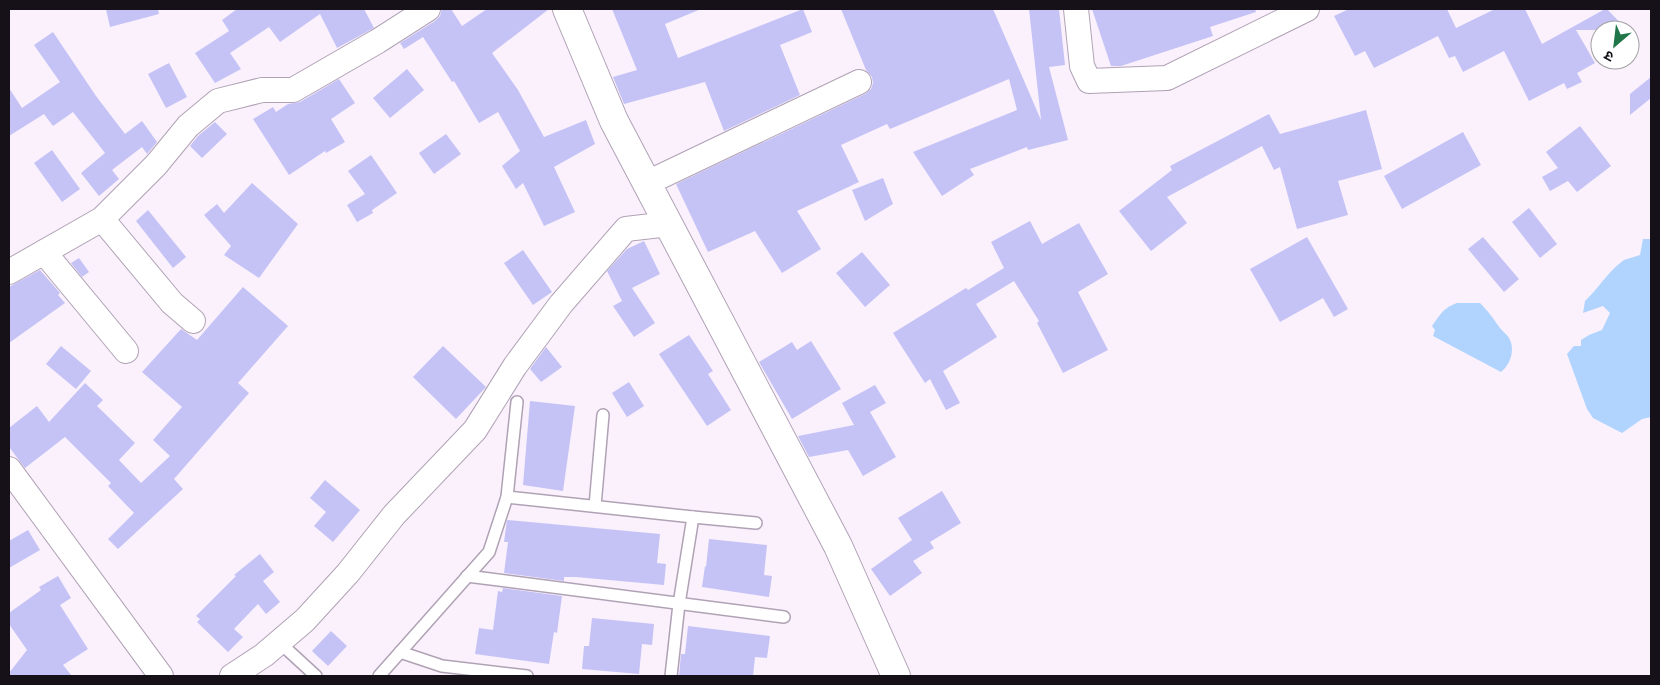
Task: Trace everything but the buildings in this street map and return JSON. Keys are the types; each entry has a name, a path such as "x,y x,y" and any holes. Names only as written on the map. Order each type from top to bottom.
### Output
{"street":[{"path":"9,272 102,219 156,165 188,126 218,101 262,90 293,90 378,41 428,9"},
{"path":"567,9 614,121 838,546 896,676"},
{"path":"1076,9 1082,66 1089,82 1167,78 1307,9"},
{"path":"647,184 859,82"},
{"path":"102,219 172,303 193,321"},
{"path":"232,676 264,656 305,620 348,573 394,515 476,430 514,366 561,304 626,228 669,224"},
{"path":"44,252 126,351"},
{"path":"9,468 161,676"}],"lane":[{"path":"379,676 489,552 506,497 517,402"},
{"path":"595,506 603,415"},
{"path":"506,497 756,523"},
{"path":"671,676 679,604 693,516"},
{"path":"467,576 784,617"},
{"path":"279,642 316,676"},
{"path":"400,652 442,666 527,676"}],"water":[{"path":"1643,239 1651,239 1651,417 1642,419 1622,433 1593,418 1587,409 1567,354 1574,346 1581,346 1581,340 1602,330 1610,313 1603,306 1583,313 1585,301 1619,264 1624,260 1640,255"},
{"path":"1457,303 1480,303 1509,338 1512,349 1511,358 1501,372 1433,336 1435,330 1432,326 1445,309"}]}
